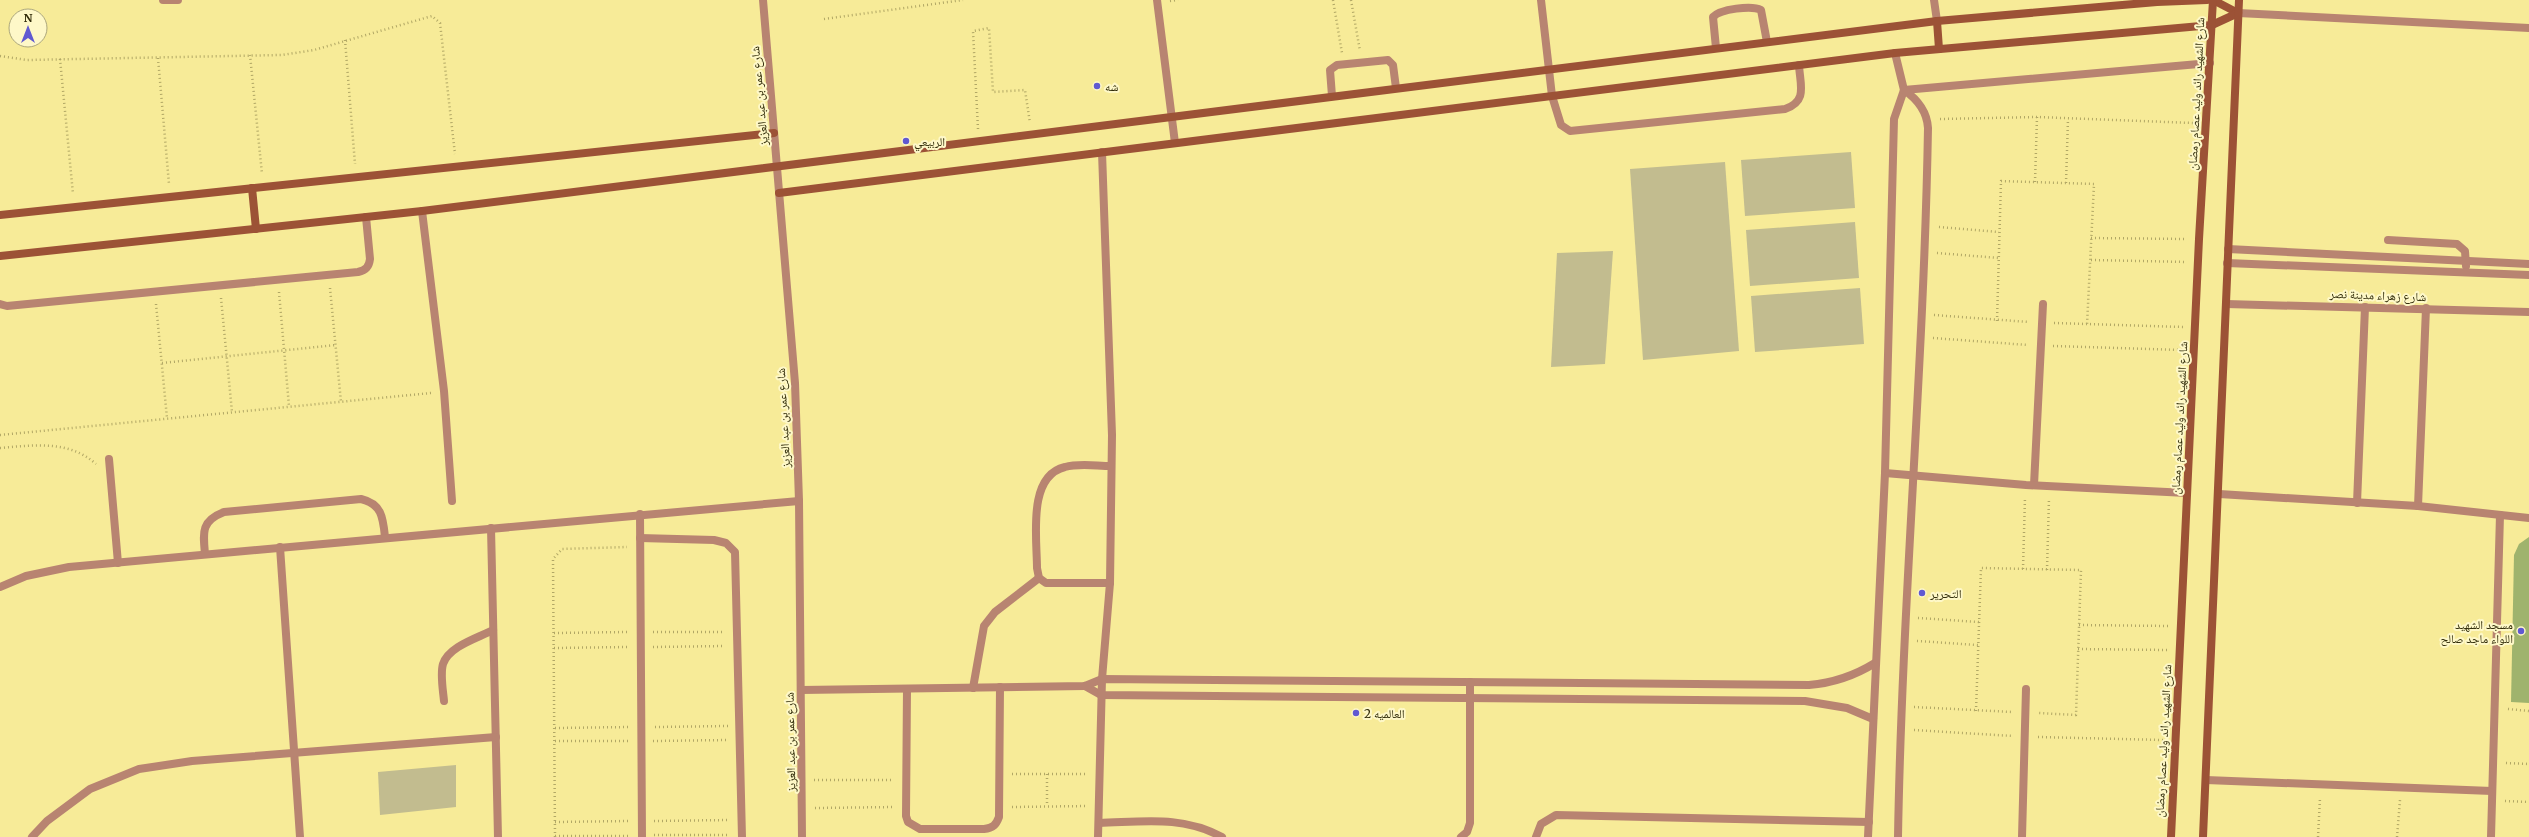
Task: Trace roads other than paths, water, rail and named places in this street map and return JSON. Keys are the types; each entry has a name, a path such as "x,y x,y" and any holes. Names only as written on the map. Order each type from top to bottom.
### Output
{"street":[{"path":"163,0 178,0"},
{"name":"شارع عمر بن عبد العزيز","path":"763,0 795,384 799,501 802,837"},
{"path":"1157,0 1175,143"},
{"path":"1541,0 1552,96 1561,125 1570,131 1785,109 1795,106 1802,96 1799,66"},
{"path":"1934,0 1939,48"},
{"path":"0,256 422,211 776,165 1936,21 2157,1 2207,0"},
{"path":"2213,0 2238,13 2529,28"},
{"name":"شارع الشهيد رائد وليد عصام رمضان","path":"2171,837 2199,239 2207,123 2213,0"},
{"path":"2203,837 2220,494 2227,263 2239,0"},
{"path":"1716,48 1713,17 1720,12 1753,8 1762,10 1767,42"},
{"path":"779,192 1895,53 2212,25 2238,13"},
{"path":"1868,837 1875,663 1886,473 1894,119 1904,90 1895,53"},
{"path":"1332,96 1330,70 1344,65 1384,59 1391,62 1396,88"},
{"path":"1904,90 2210,63"},
{"path":"1898,837 1905,617 1914,476 1925,252 1927,120 1916,100 1904,90"},
{"path":"0,215 774,133"},
{"path":"1098,837 1101,695 1110,583 1111,466 1102,152"},
{"path":"252,188 256,228"},
{"path":"422,211 444,391 452,501"},
{"path":"0,304 7,306 358,272 369,266 366,217"},
{"path":"2388,240 2458,244 2465,251 2467,262 2466,272"},
{"path":"2228,249 2529,264"},
{"path":"2227,263 2529,275"},
{"path":"2030,485 2043,304"},
{"name":"شارع زهراء مدينة نصر","path":"2226,304 2426,308 2529,312"},
{"path":"2357,503 2365,307"},
{"path":"2418,506 2426,308"},
{"path":"109,459 112,478 118,563"},
{"path":"1039,578 1037,568 1038,503 1042,484 1048,477 1064,467 1111,466"},
{"path":"1886,473 2030,485 2187,493"},
{"path":"2220,494 2418,506 2529,518"},
{"path":"205,554 203,537 206,525 213,517 224,512 361,499 372,502 380,509 384,538"},
{"path":"0,587 26,576 69,567 640,514 799,501"},
{"path":"640,514 642,837"},
{"path":"2491,837 2500,515"},
{"path":"491,528 498,837"},
{"path":"640,542 714,540 726,543 735,552 742,837"},
{"path":"280,547 300,837"},
{"path":"1039,578 1051,584 1110,583"},
{"path":"973,688 984,626 995,612 1039,578"},
{"path":"444,701 443,664 447,656 455,649 494,630"},
{"path":"801,690 1085,686 1102,679 1809,684 1844,678 1875,663"},
{"path":"1462,837 1467,832 1470,823 1470,682"},
{"path":"1085,686 1101,695 1805,700 1847,708 1873,719"},
{"path":"907,689 906,807 908,822 913,827 984,829 991,828 997,824 999,807 1000,687"},
{"path":"2022,837 2026,689"},
{"path":"32,837 47,821 90,789 139,769 192,761 496,736"},
{"path":"2206,780 2320,783 2492,791"},
{"path":"1536,837 1541,824 1556,815 1869,822"},
{"path":"1099,823 1182,822 1204,827 1222,837"}],"place":[{"name":"شه","path":"1097,86"},
{"name":"الربيعي","path":"906,141"},
{"name":"التحرير","path":"1922,593"},
{"name":"مسجد الشهيد اللواء ماجد صالح","path":"2521,631"},
{"name":"العالميه 2","path":"1356,713"}]}
